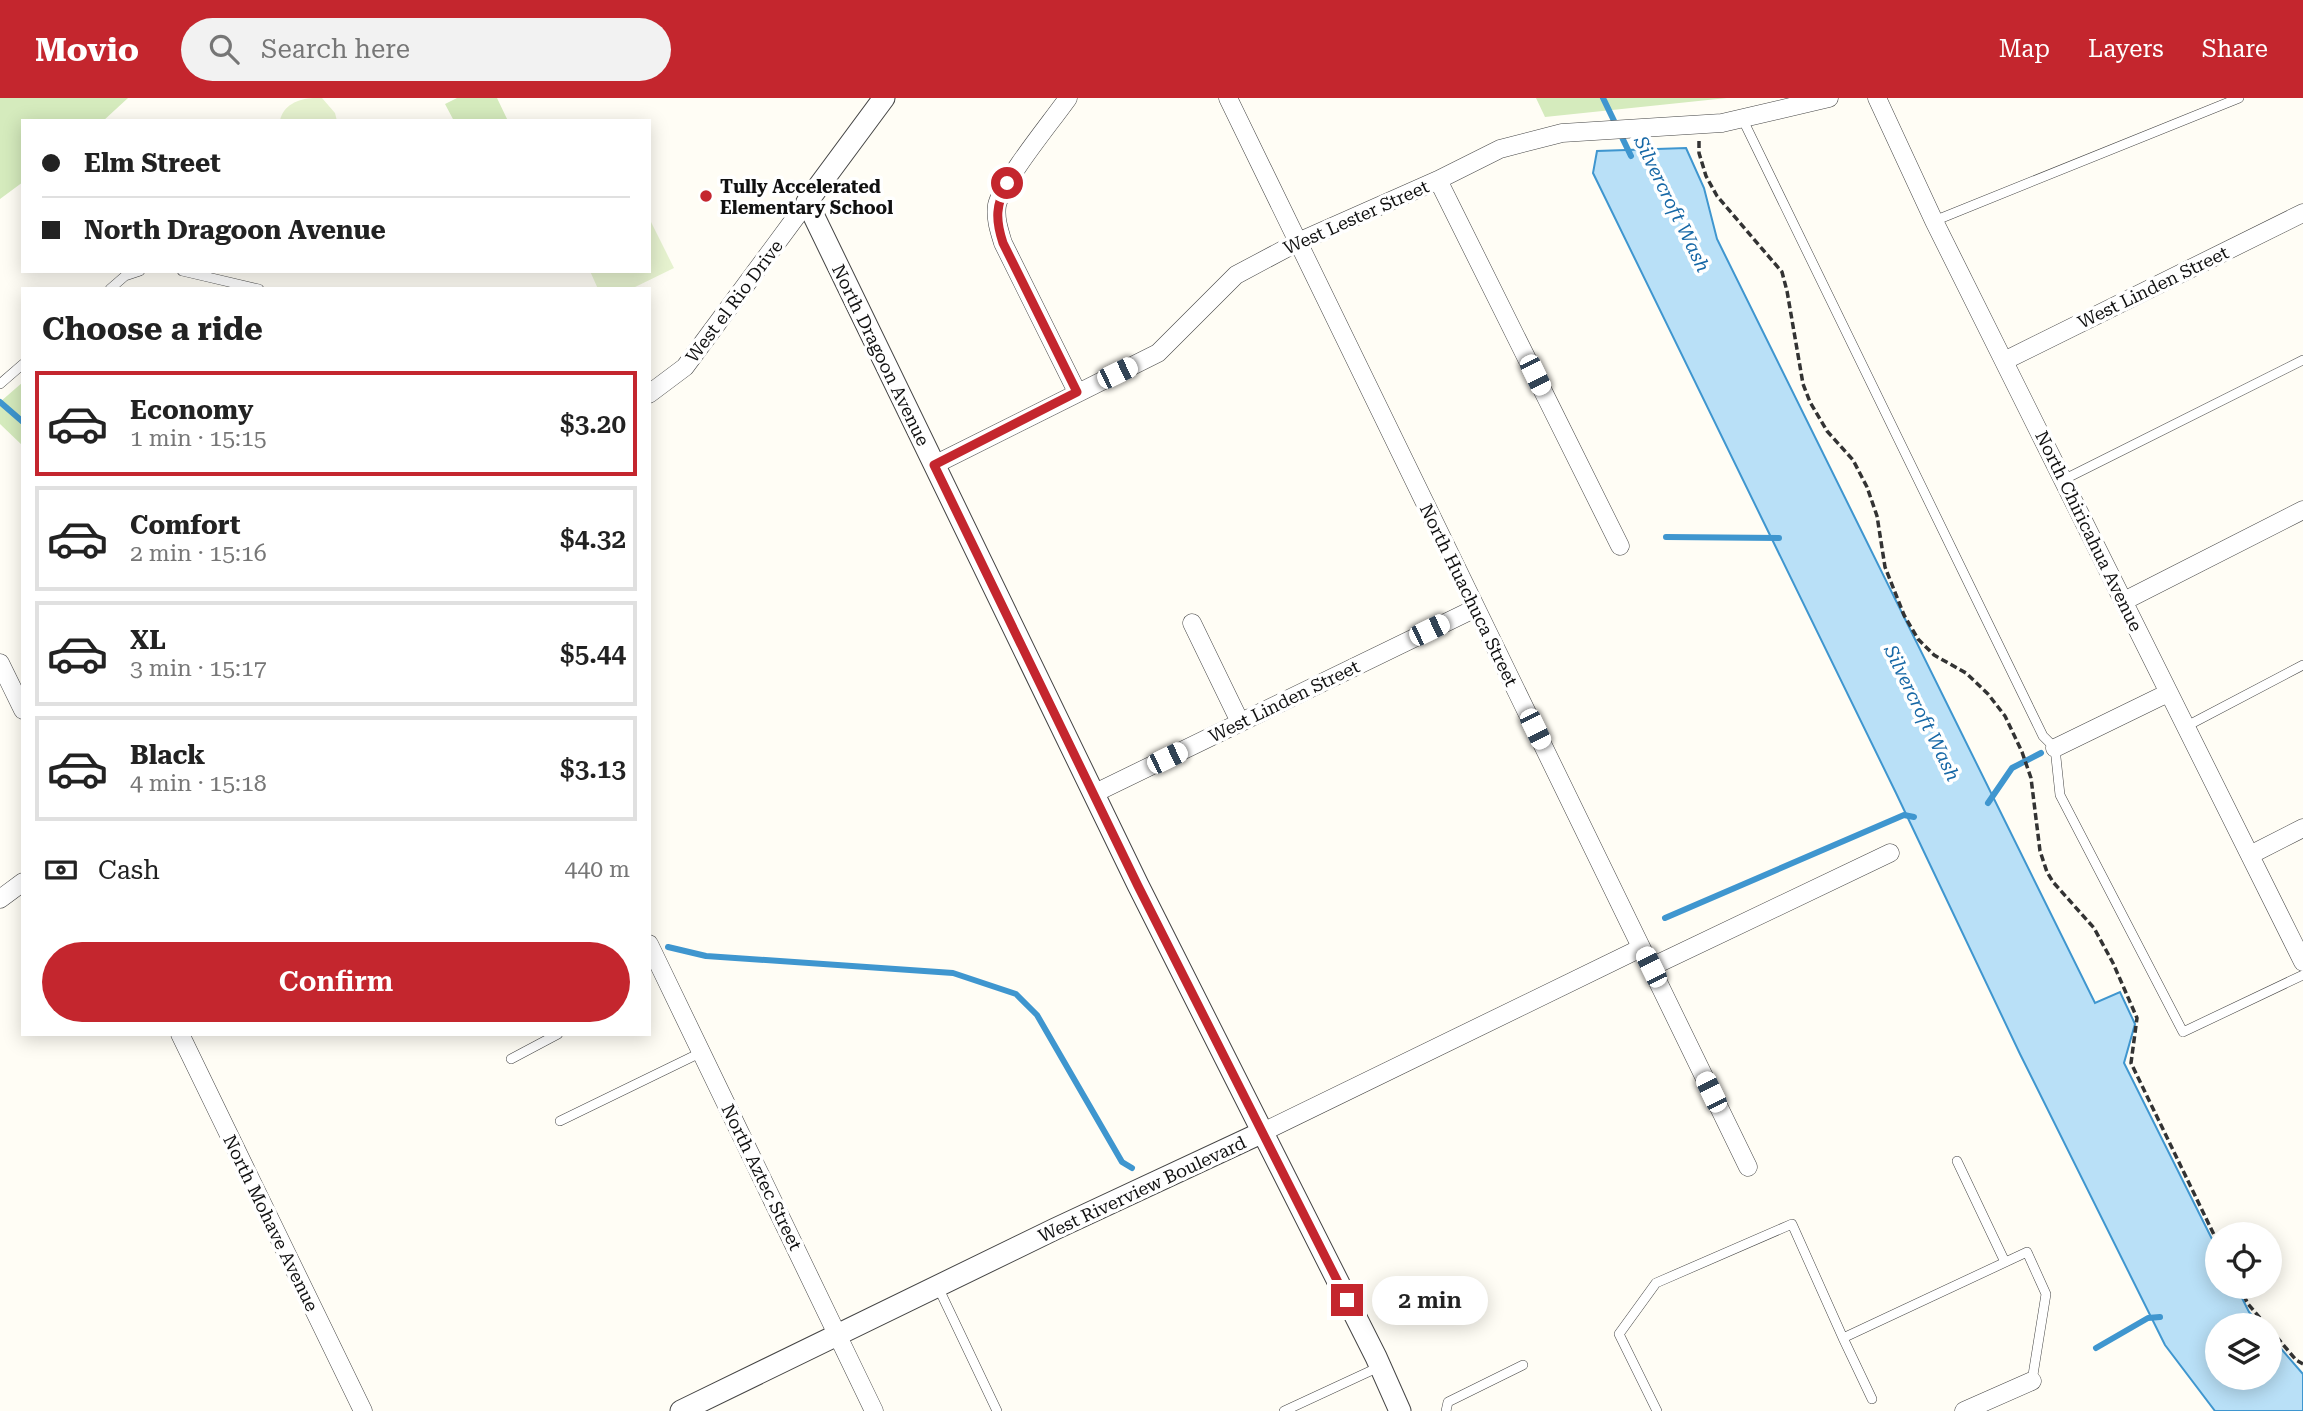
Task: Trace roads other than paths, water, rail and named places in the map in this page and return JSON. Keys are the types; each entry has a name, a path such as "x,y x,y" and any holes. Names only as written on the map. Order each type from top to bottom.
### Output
{"street":[{"name":"West el Rio Drive","path":"651,392 685,367 884,98"},
{"path":"1068,98 1007,183 997,208 997,224 1003,243 1077,392"},
{"name":"North Huachuca Street","path":"1228,98 1748,1167"},
{"name":"West Lester Street","path":"934,465 1158,353 1236,275 1298,242 1438,180 1500,149 1562,133 1655,128 1742,118 1829,98"},
{"name":"North Chiricahua Avenue","path":"1877,98 1934,221 2303,962"},
{"path":"1438,180 1619,546"},
{"name":"North Dragoon Avenue","path":"807,202 1093,794 1401,1411"},
{"name":"West Linden Street","path":"2004,361 2303,213"},
{"path":"2124,601 2303,510"},
{"name":"West Linden Street","path":"1093,794 1476,607"},
{"path":"1192,623 1240,722"},
{"path":"0,663 21,706"},
{"path":"2055,748 2168,693"},
{"path":"2250,855 2303,828"},
{"path":"1651,967 1890,853"},
{"path":"0,899 21,883"},
{"name":"West Riverview Boulevard","path":"681,1411 1641,948"},
{"name":"North Aztec Street","path":"654,967 702,1052 874,1411"},
{"name":"North Mohave Avenue","path":"181,1036 363,1411"},
{"path":"1964,1411 2032,1381"}],"lane":[{"path":"1934,221 2239,98"},
{"path":"1742,118 2043,736 2055,748 2060,795 2183,1032 2303,975"},
{"path":"112,287 125,276 134,273"},
{"path":"191,273 250,287"},
{"path":"2063,480 2303,360"},
{"path":"0,384 21,366"},
{"path":"2185,727 2303,665"},
{"path":"511,1059 554,1036"},
{"path":"560,1121 702,1052"},
{"path":"1957,1161 2005,1262"},
{"path":"1657,1411 1619,1334 1656,1283 1792,1224 1872,1399"},
{"path":"1843,1338 2028,1252 2046,1294 2032,1381"},
{"path":"938,1286 998,1411"},
{"path":"1446,1411 1448,1402 1523,1365"},
{"path":"1284,1411 1380,1366"}],"water":[{"path":"1686,148 1704,188 1717,239 2095,1003 2120,992 2135,1024 2124,1063 2205,1225 2205,1299 2242,1299 2250,1313 2205,1313 2205,1390 2282,1390 2282,1350 2303,1374 2303,1411 2215,1411 2165,1345 2020,1054 1896,793 1593,173 1597,151"}],"waterway":[{"name":"Silvercroft Wash","path":"1603,98 1631,156"},
{"path":"0,402 21,420"},
{"path":"1666,537 1779,538"},
{"path":"1988,803 2012,768 2041,753"},
{"path":"1665,918 1904,815 1914,817"},
{"path":"668,947 706,956 953,973 1016,994 1037,1015 1122,1162 1132,1168"},
{"path":"2096,1348 2148,1318 2160,1317"}],"place":[{"name":"Tully Accelerated Elementary School","path":"706,196"}]}
